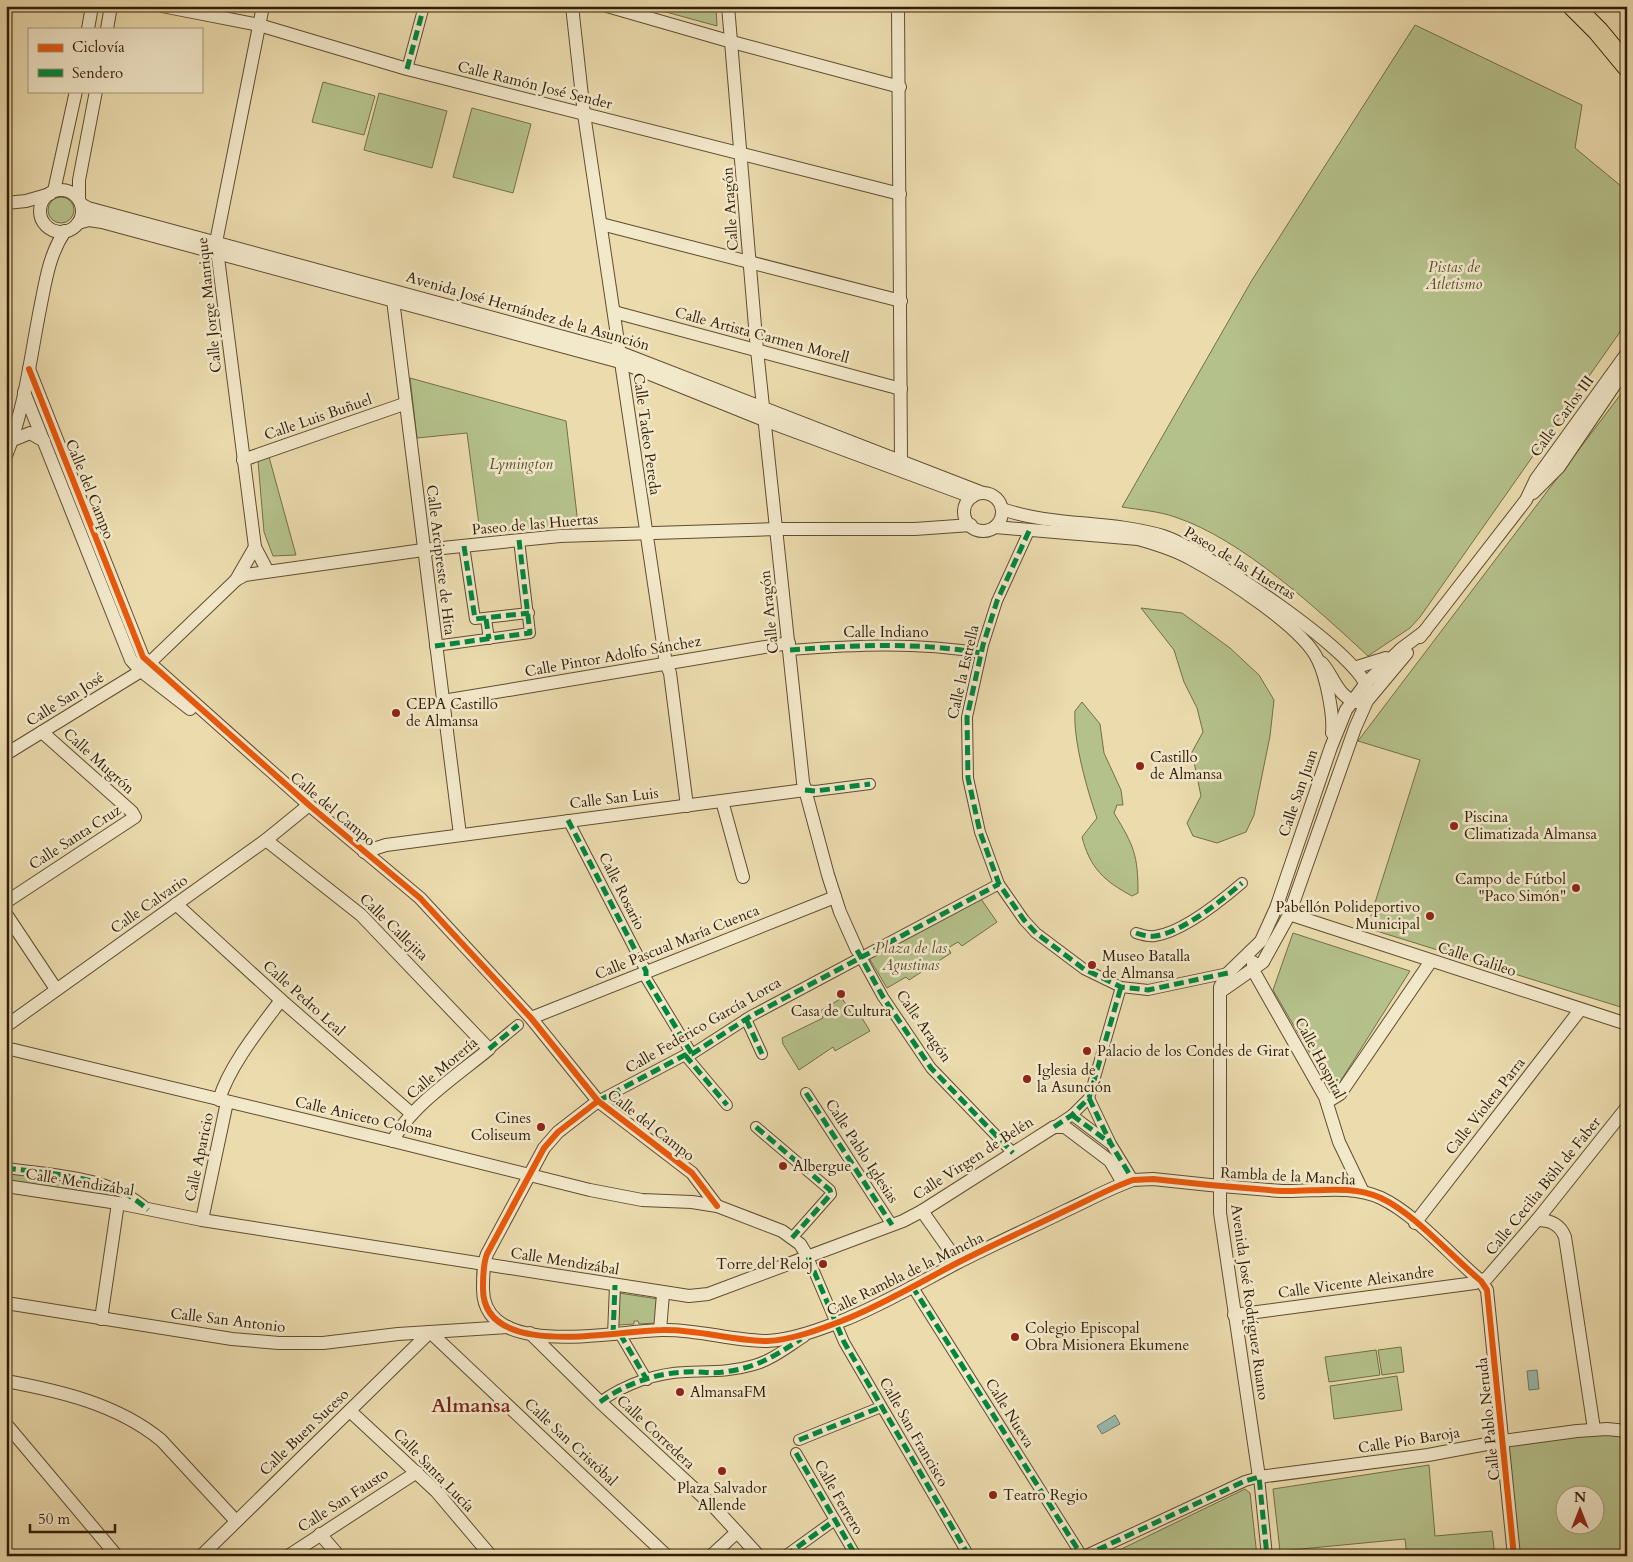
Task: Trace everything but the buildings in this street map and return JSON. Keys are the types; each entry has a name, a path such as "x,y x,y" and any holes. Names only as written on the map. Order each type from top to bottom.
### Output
{"main road":[{"path":"1573,6 1598,30 1627,66"}],"street":[{"path":"88,28 92,6"},
{"path":"107,28 112,6"},
{"name":"Calle Ramón José Sender","path":"162,6 259,25 407,69 900,194"},
{"name":"Calle Jorge Manrique","path":"263,6 217,247 255,547 267,570"},
{"path":"407,69 424,6"},
{"name":"Calle Tadeo Pereda","path":"572,6 584,114 645,532 666,664 670,673 687,806"},
{"path":"608,6 732,42 900,87"},
{"name":"Calle Aragón","path":"728,6 757,350 805,790 835,897 858,953 883,997 931,1068 1013,1153"},
{"path":"898,6 901,461"},
{"path":"6,456 24,392 50,260 48,236 42,218 42,202 52,193 76,92"},
{"path":"50,260 65,231 78,223 82,216 79,180 96,92"},
{"path":"8,203 26,201 52,193 69,192 80,202"},
{"name":"Avenida José Hernández de la Asunción","path":"80,202 88,208 217,247 620,357 978,495"},
{"path":"8,203 24,205 42,218 53,230 65,231"},
{"name":"Avenida José Hernández de la Asunción","path":"78,223 89,220 102,222 217,247"},
{"path":"601,224 901,301"},
{"name":"Calle Arcipreste de Hita","path":"392,294 404,404 460,835"},
{"name":"Calle Artista Carmen Morell","path":"614,312 901,389"},
{"name":"Calle Carlos III","path":"1526,500 1536,479 1627,353"},
{"name":"Calle Carlos III","path":"1361,694 1425,631 1526,500 1558,467 1627,367"},
{"name":"Calle del Campo","path":"29,369 146,667"},
{"name":"Calle del Campo","path":"24,392 131,660 146,667 420,898 531,1018 598,1101 692,1174 717,1206"},
{"name":"Calle Luis Buñuel","path":"243,460 404,404"},
{"name":"Avenida José Hernández de la Asunción","path":"764,414 901,461 978,495"},
{"name":"Calle del Campo","path":"12,440 30,433 44,441"},
{"path":"978,495 996,498 1002,509 999,522 995,527 982,530 971,526 965,514 965,508 978,495"},
{"name":"Paseo de las Huertas","path":"995,527 1138,540 1179,553 1277,615 1290,626 1332,677 1341,694 1361,694 1354,668 1294,615 1184,545 1142,531 1032,518 1002,509"},
{"name":"Paseo de las Huertas","path":"146,667 236,580 245,574 267,570 423,550 560,536 645,532 777,529 915,529 971,526"},
{"name":"Calle la Estrella","path":"1030,531 997,601 981,653 967,717 967,771 980,832 999,884 1012,905 1036,934 1084,968 1121,987"},
{"path":"435,646 530,633 519,540"},
{"path":"464,546 474,617 478,620 529,613"},
{"path":"236,580 255,547"},
{"path":"486,619 489,638"},
{"name":"Calle Carlos III","path":"1361,694 1401,649 1425,631"},
{"name":"Calle Indiano","path":"790,647 894,645 950,648 981,653"},
{"name":"Calle Pintor Adolfo Sánchez","path":"443,701 666,664 790,647"},
{"path":"1354,668 1381,662 1401,649"},
{"name":"Paseo de las Huertas","path":"1318,659 1333,715 1331,747"},
{"name":"Calle San José","path":"6,754 146,667"},
{"path":"1220,992 1253,970 1267,957 1289,915 1355,728 1361,694"},
{"name":"Calle San Juan","path":"1253,970 1253,961 1276,909 1342,718 1361,694"},
{"name":"Calle Mugrón","path":"42,732 134,815"},
{"name":"Calle San Luis","path":"364,852 386,845 568,820 805,790 815,791 870,784"},
{"path":"722,801 743,877"},
{"name":"Calle Calvario","path":"6,1026 266,840 308,805"},
{"name":"Calle Santa Cruz","path":"6,902 133,820 134,815"},
{"name":"Calle Rosario","path":"568,820 646,971 646,978 688,1054 727,1105"},
{"name":"Calle Callejita","path":"266,840 361,915 489,1049"},
{"path":"1136,934 1153,936 1168,932 1218,902 1242,883"},
{"name":"Calle Federico García Lorca","path":"484,1265 487,1254 528,1174 544,1148 558,1132 598,1101 688,1054 858,953 923,924 999,884"},
{"name":"Calle Pascual María Cuenca","path":"531,1018 835,897"},
{"name":"Calle Pedro Leal","path":"176,904 281,1000 412,1114"},
{"path":"1276,909 1279,919 1289,915"},
{"path":"6,914 56,989"},
{"name":"Calle Galileo","path":"1289,915 1627,1024"},
{"name":"Calle San Juan","path":"1220,992 1221,983 1228,973 1261,941"},
{"path":"1327,1102 1340,1094 1431,961"},
{"name":"Calle Hospital","path":"1253,970 1327,1102 1339,1142 1363,1192"},
{"path":"1054,1127 1089,1098 1121,987 1148,990 1228,973"},
{"name":"Avenida José Rodríguez Ruano","path":"1220,992 1220,1213 1259,1478 1267,1556"},
{"name":"Calle Aparicio","path":"202,1220 224,1086 247,1048 281,1000"},
{"name":"Calle Violeta Parra","path":"1416,1223 1580,1010"},
{"path":"746,1019 762,1054"},
{"name":"Calle Morería","path":"393,1141 399,1128 412,1114 518,1025"},
{"name":"Calle Aniceto Coloma","path":"6,1048 613,1195 717,1206 782,1231 792,1238"},
{"name":"Calle Pablo Iglesias","path":"806,1093 892,1225"},
{"path":"1089,1098 1128,1182"},
{"name":"Calle Cecilia Böhl de Faber","path":"1481,1281 1497,1269 1627,1108"},
{"path":"1072,1114 1111,1144"},
{"path":"756,1127 830,1190 831,1194 792,1238 800,1244 808,1257"},
{"name":"Calle Virgen de Belén","path":"823,1252 922,1211 1054,1127 1065,1127 1110,1161 1128,1182"},
{"name":"Calle Mendizábal","path":"6,1168 67,1177 98,1184 130,1196 148,1210"},
{"name":"Rambla de la Mancha","path":"1128,1182 1153,1179 1219,1186 1363,1192 1389,1203 1416,1223 1481,1281"},
{"name":"Calle Rambla de la Mancha","path":"508,1327 530,1333 568,1337 660,1330 690,1330 768,1341 814,1330 836,1322 1128,1182"},
{"name":"Calle Mendizábal","path":"6,1186 118,1203 202,1220 663,1294 703,1295 823,1252"},
{"path":"101,1319 118,1203"},
{"path":"922,1211 958,1262"},
{"path":"1537,1220 1552,1222 1559,1227 1565,1237 1594,1429"},
{"name":"Calle San Francisco","path":"808,1257 844,1342 969,1556"},
{"path":"484,1265 485,1307 492,1318 508,1327"},
{"name":"Calle Vicente Aleixandre","path":"1234,1315 1481,1281"},
{"name":"Calle Pablo Neruda","path":"1481,1281 1488,1295 1514,1556"},
{"path":"616,1285 617,1334 646,1380"},
{"name":"Calle Nueva","path":"912,1286 1083,1556"},
{"path":"660,1330 663,1294"},
{"name":"Calle San Antonio","path":"6,1303 101,1319 279,1343 323,1343 430,1332 508,1327"},
{"path":"600,1402 617,1391 672,1373 723,1372 766,1362 814,1330"},
{"name":"Calle Buen Suceso","path":"201,1556 430,1332"},
{"name":"Calle San Cristóbal","path":"430,1332 667,1556"},
{"name":"Calle Corredera","path":"530,1333 738,1532 758,1556"},
{"path":"6,1381 95,1402 150,1433 165,1444 236,1521"},
{"path":"799,1440 881,1407"},
{"name":"Calle Santa Lucía","path":"350,1411 417,1472 491,1556"},
{"path":"6,1424 117,1556"},
{"name":"Calle Pío Baroja","path":"1259,1478 1428,1456 1503,1442 1594,1429 1627,1431"},
{"name":"Calle Ferrero","path":"796,1453 856,1556"},
{"name":"Calle San Fausto","path":"288,1556 417,1472"},
{"path":"1083,1556 1245,1481 1259,1478"},
{"path":"785,1556 835,1520"},
{"path":"711,1556 738,1532"},
{"path":"320,1534 339,1556"}],"green space":[{"path":"644,6 716,6 717,26"},
{"name":"Pistas de Atletismo","path":"1415,25 1582,105 1575,148 1627,191 1627,322 1420,617 1410,628 1368,656 1278,577 1226,541 1200,527 1175,517 1122,507 1252,280"},
{"path":"323,82 375,96 364,135 312,122"},
{"path":"379,93 447,111 432,168 364,150"},
{"path":"472,108 531,124 513,193 453,177"},
{"path":"61,197 70,201 74,210 70,219 61,223 52,219 48,210 52,201"},
{"name":"Lymington","path":"410,378 566,421 578,524 480,533 467,433 417,438"},
{"path":"1627,386 1627,1009 1367,928 1420,760 1358,741"},
{"path":"269,457 296,555 273,556 264,532 258,461"},
{"path":"1141,608 1182,613 1230,648 1259,675 1274,700 1270,736 1254,815 1246,832 1217,843 1193,836 1187,823 1201,796 1192,752 1203,732 1197,708 1184,682 1174,650"},
{"path":"1082,702 1100,724 1104,753 1121,790 1123,805 1117,805 1114,813 1134,851 1136,860 1138,893 1132,896 1106,879 1094,865 1085,848 1082,837 1097,818 1085,779 1076,736 1075,711"},
{"name":"Plaza de las Agustinas","path":"981,899 997,922 962,946 958,942 948,948 951,953 909,980 906,977 887,988 869,958"},
{"path":"1293,933 1410,971 1333,1093 1273,990"},
{"path":"842,998 854,1018 860,1015 870,1031 835,1051 833,1047 799,1070 783,1044 782,1038 823,1018 820,1011"},
{"path":"6,1168 111,1188 118,1203 6,1186"},
{"path":"619,1293 658,1299 656,1323 639,1324 638,1321 634,1321 634,1324 618,1325"},
{"path":"1401,1347 1404,1372 1382,1375 1378,1350"},
{"path":"1376,1350 1380,1375 1329,1382 1325,1357"},
{"path":"1397,1376 1402,1410 1334,1419 1330,1386"},
{"path":"1627,1431 1627,1556 1514,1556 1503,1441"},
{"path":"1429,1465 1435,1536 1492,1531 1495,1556 1407,1556 1405,1539 1280,1551 1273,1489"},
{"path":"1245,1489 1250,1493 1257,1556 1107,1556"}],"water":[{"path":"1537,1370 1539,1389 1529,1390 1527,1371"},
{"path":"1115,1415 1120,1424 1102,1434 1097,1426"}],"marked path":[{"path":"407,69 424,6"},
{"path":"1029,531 997,601 983,645 967,717 968,778 980,832 999,884 1024,920 1036,933 1084,969 1121,987 1148,990 1228,973"},
{"path":"435,646 530,633 519,540"},
{"path":"464,546 475,619 529,613"},
{"path":"486,619 489,639"},
{"path":"790,650 910,646 981,653"},
{"path":"805,790 815,791 870,784"},
{"path":"568,820 646,971 646,978 692,1054"},
{"path":"1136,933 1155,936 1177,929 1201,915 1242,883"},
{"path":"598,1101 685,1055 692,1054 751,1016 999,884"},
{"path":"857,950 883,997 931,1068 1013,1153"},
{"path":"1054,1127 1072,1115 1089,1098 1121,987"},
{"path":"746,1019 762,1054"},
{"path":"489,1049 518,1025"},
{"path":"685,1055 727,1105"},
{"path":"806,1093 892,1225"},
{"path":"1089,1098 1111,1144 1133,1180"},
{"path":"1072,1115 1110,1143"},
{"path":"756,1127 830,1190 831,1194 792,1238"},
{"path":"6,1168 81,1178 100,1183 117,1190 148,1210"},
{"path":"808,1257 844,1342 969,1556"},
{"path":"613,1335 615,1285"},
{"path":"912,1286 1082,1556"},
{"path":"620,1334 647,1380"},
{"path":"600,1402 630,1385 652,1377 686,1372 719,1373 746,1368 774,1356 801,1339"},
{"path":"799,1440 881,1407"},
{"path":"796,1453 856,1556"},
{"path":"1084,1556 1245,1481 1259,1477 1267,1556"},
{"path":"785,1556 835,1520"}],"cycle path":[{"path":"29,369 143,657 309,805 420,898 531,1018 598,1101 692,1173 717,1206"},
{"path":"598,1101 558,1132 544,1148 487,1254 484,1266 483,1287 488,1310 504,1325 527,1334 556,1337 675,1330 767,1341 806,1334 886,1301 983,1250 1108,1190 1133,1180 1153,1179 1282,1191 1345,1190 1357,1191 1381,1198 1394,1205 1420,1225 1481,1281 1487,1290 1514,1556"}],"place":[{"name":"CEPA Castillo de Almansa","path":"396,713"},
{"name":"Castillo de Almansa","path":"1140,766"},
{"name":"Piscina Climatizada Almansa","path":"1454,826"},
{"name":"Campo de Fútbol \"Paco Simón\"","path":"1576,888"},
{"name":"Pabellón Polideportivo Municipal","path":"1430,916"},
{"name":"Museo Batalla de Almansa","path":"1092,965"},
{"name":"Casa de Cultura","path":"841,994"},
{"name":"Palacio de los Condes de Girat","path":"1087,1051"},
{"name":"Iglesia de la Asunción","path":"1027,1079"},
{"name":"Cines Coliseum","path":"541,1127"},
{"name":"Albergue","path":"783,1166"},
{"name":"Torre del Reloj","path":"823,1264"},
{"name":"Colegio Episcopal Obra Misionera Ekumene","path":"1015,1337"},
{"name":"AlmansaFM","path":"680,1392"},
{"name":"Plaza Salvador Allende","path":"722,1471"},
{"name":"Teatro Regio","path":"993,1495"}],"district":[{"name":"Almansa","path":"471,1405"}]}
